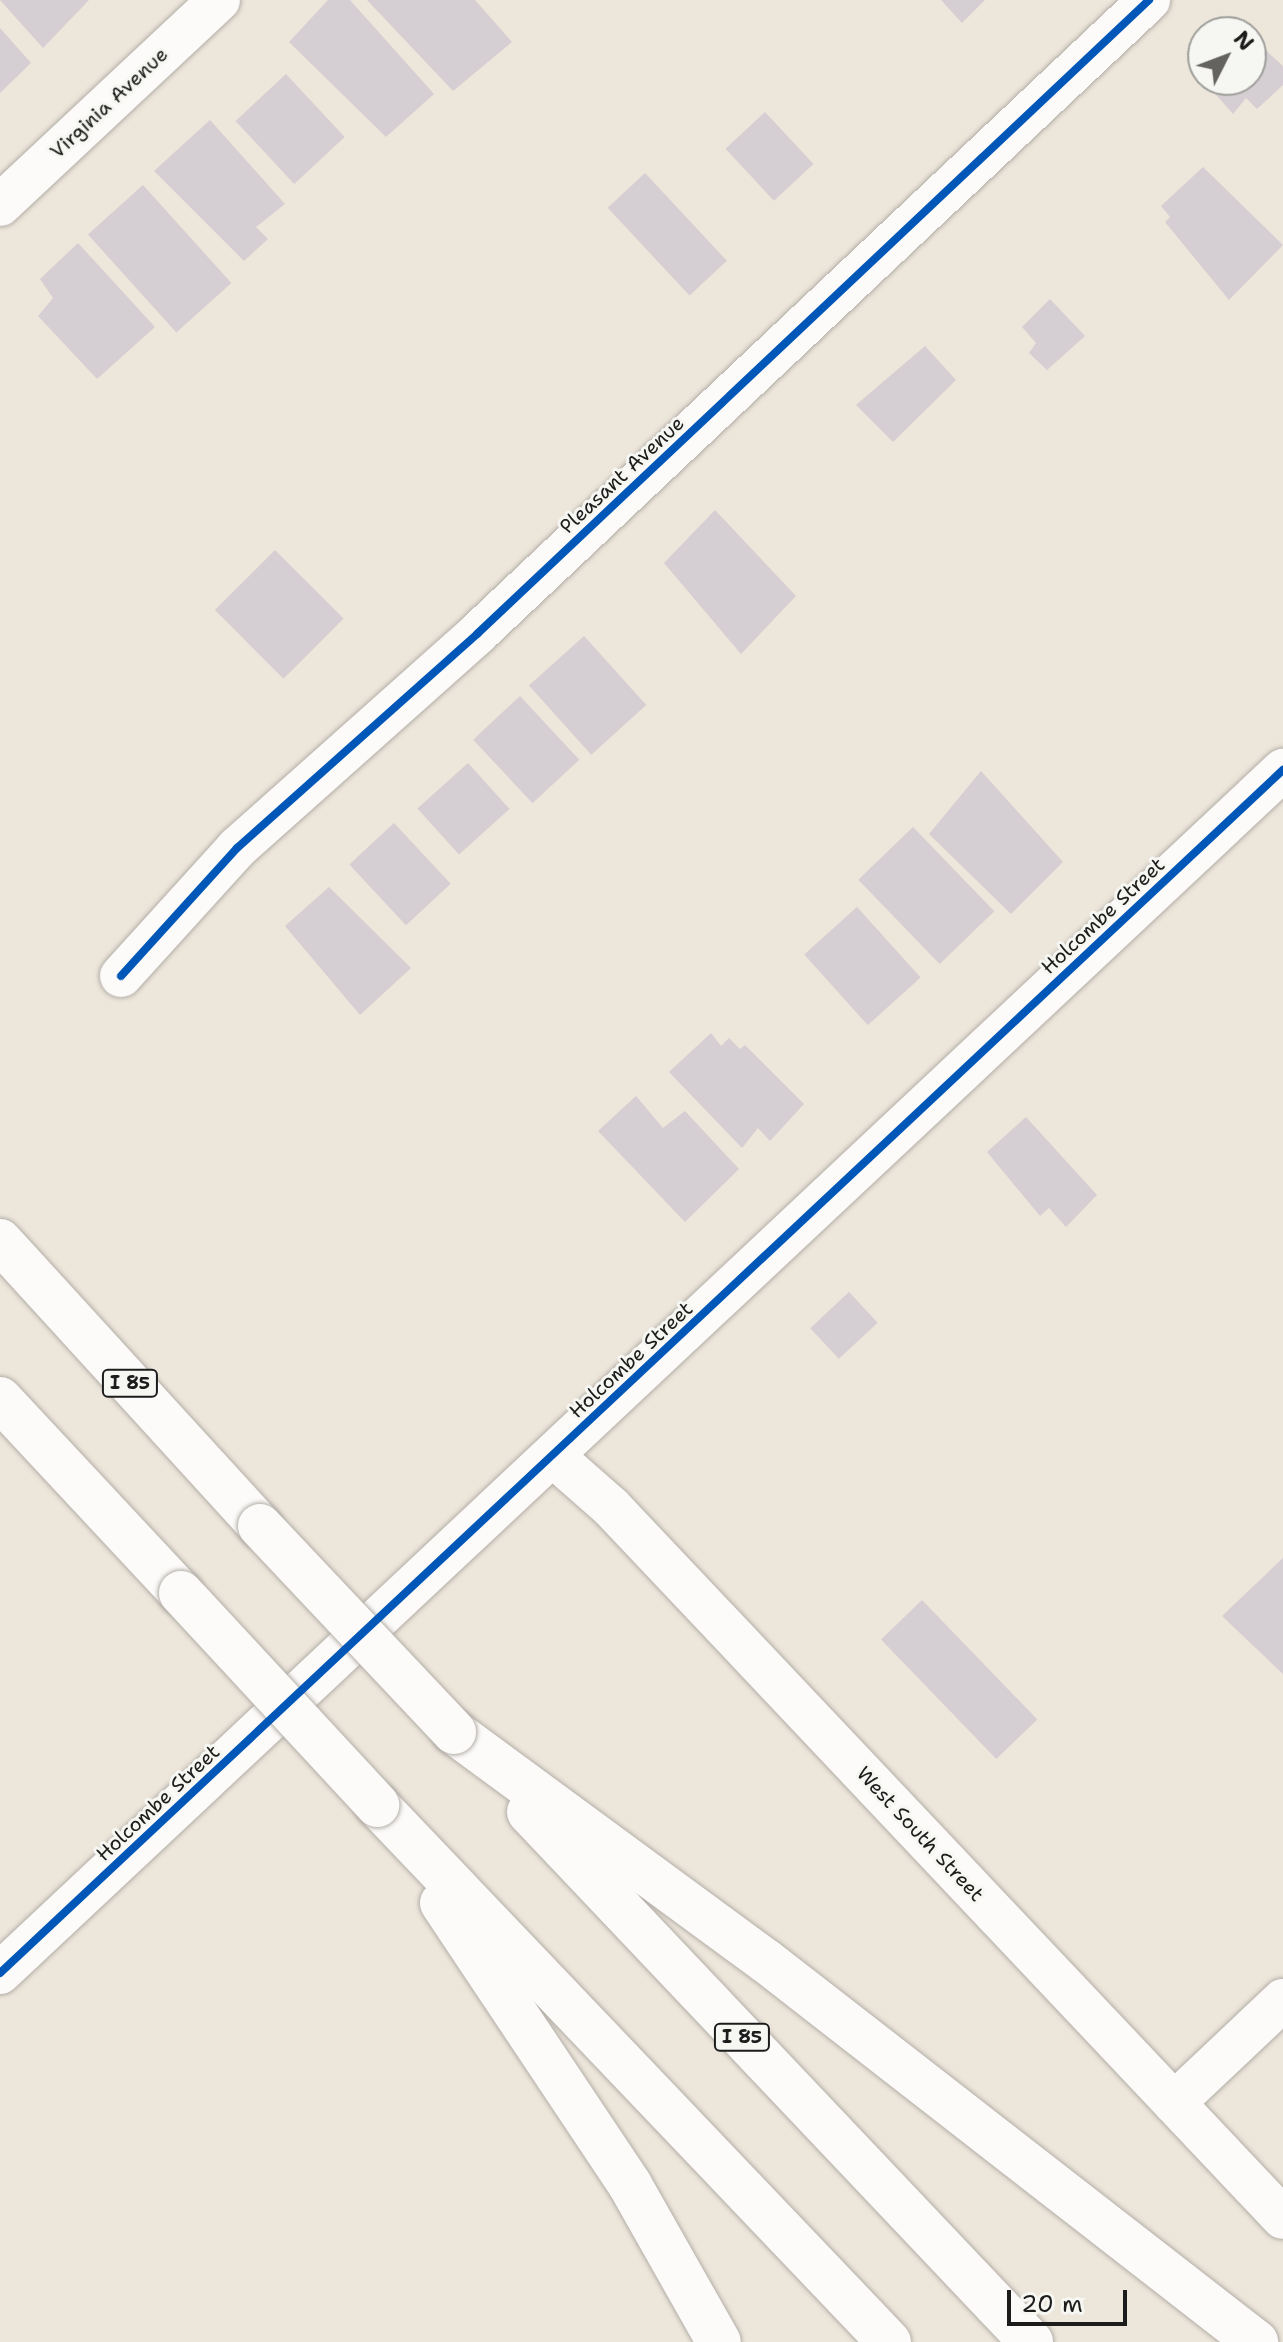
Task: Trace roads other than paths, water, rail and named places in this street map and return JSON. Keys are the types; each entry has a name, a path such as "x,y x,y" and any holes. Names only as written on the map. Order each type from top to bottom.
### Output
{"highway":[{"name":"I 85","path":"0,1241 260,1526 1031,2342"},
{"path":"0,1399 377,1805 889,2342"},
{"path":"454,1732 766,1961 1256,2342"},
{"path":"377,1805 630,2185 719,2342"}],"street":[{"name":"Virginia Avenue","path":"0,205 219,0"},
{"name":"Pleasant Avenue","path":"121,976 237,848 477,634 1149,0"},
{"name":"Holcombe Street","path":"0,1973 1283,770"},
{"name":"West South Street","path":"553,1456 611,1507 1283,2218"},
{"path":"1174,2103 1283,2000"}]}
